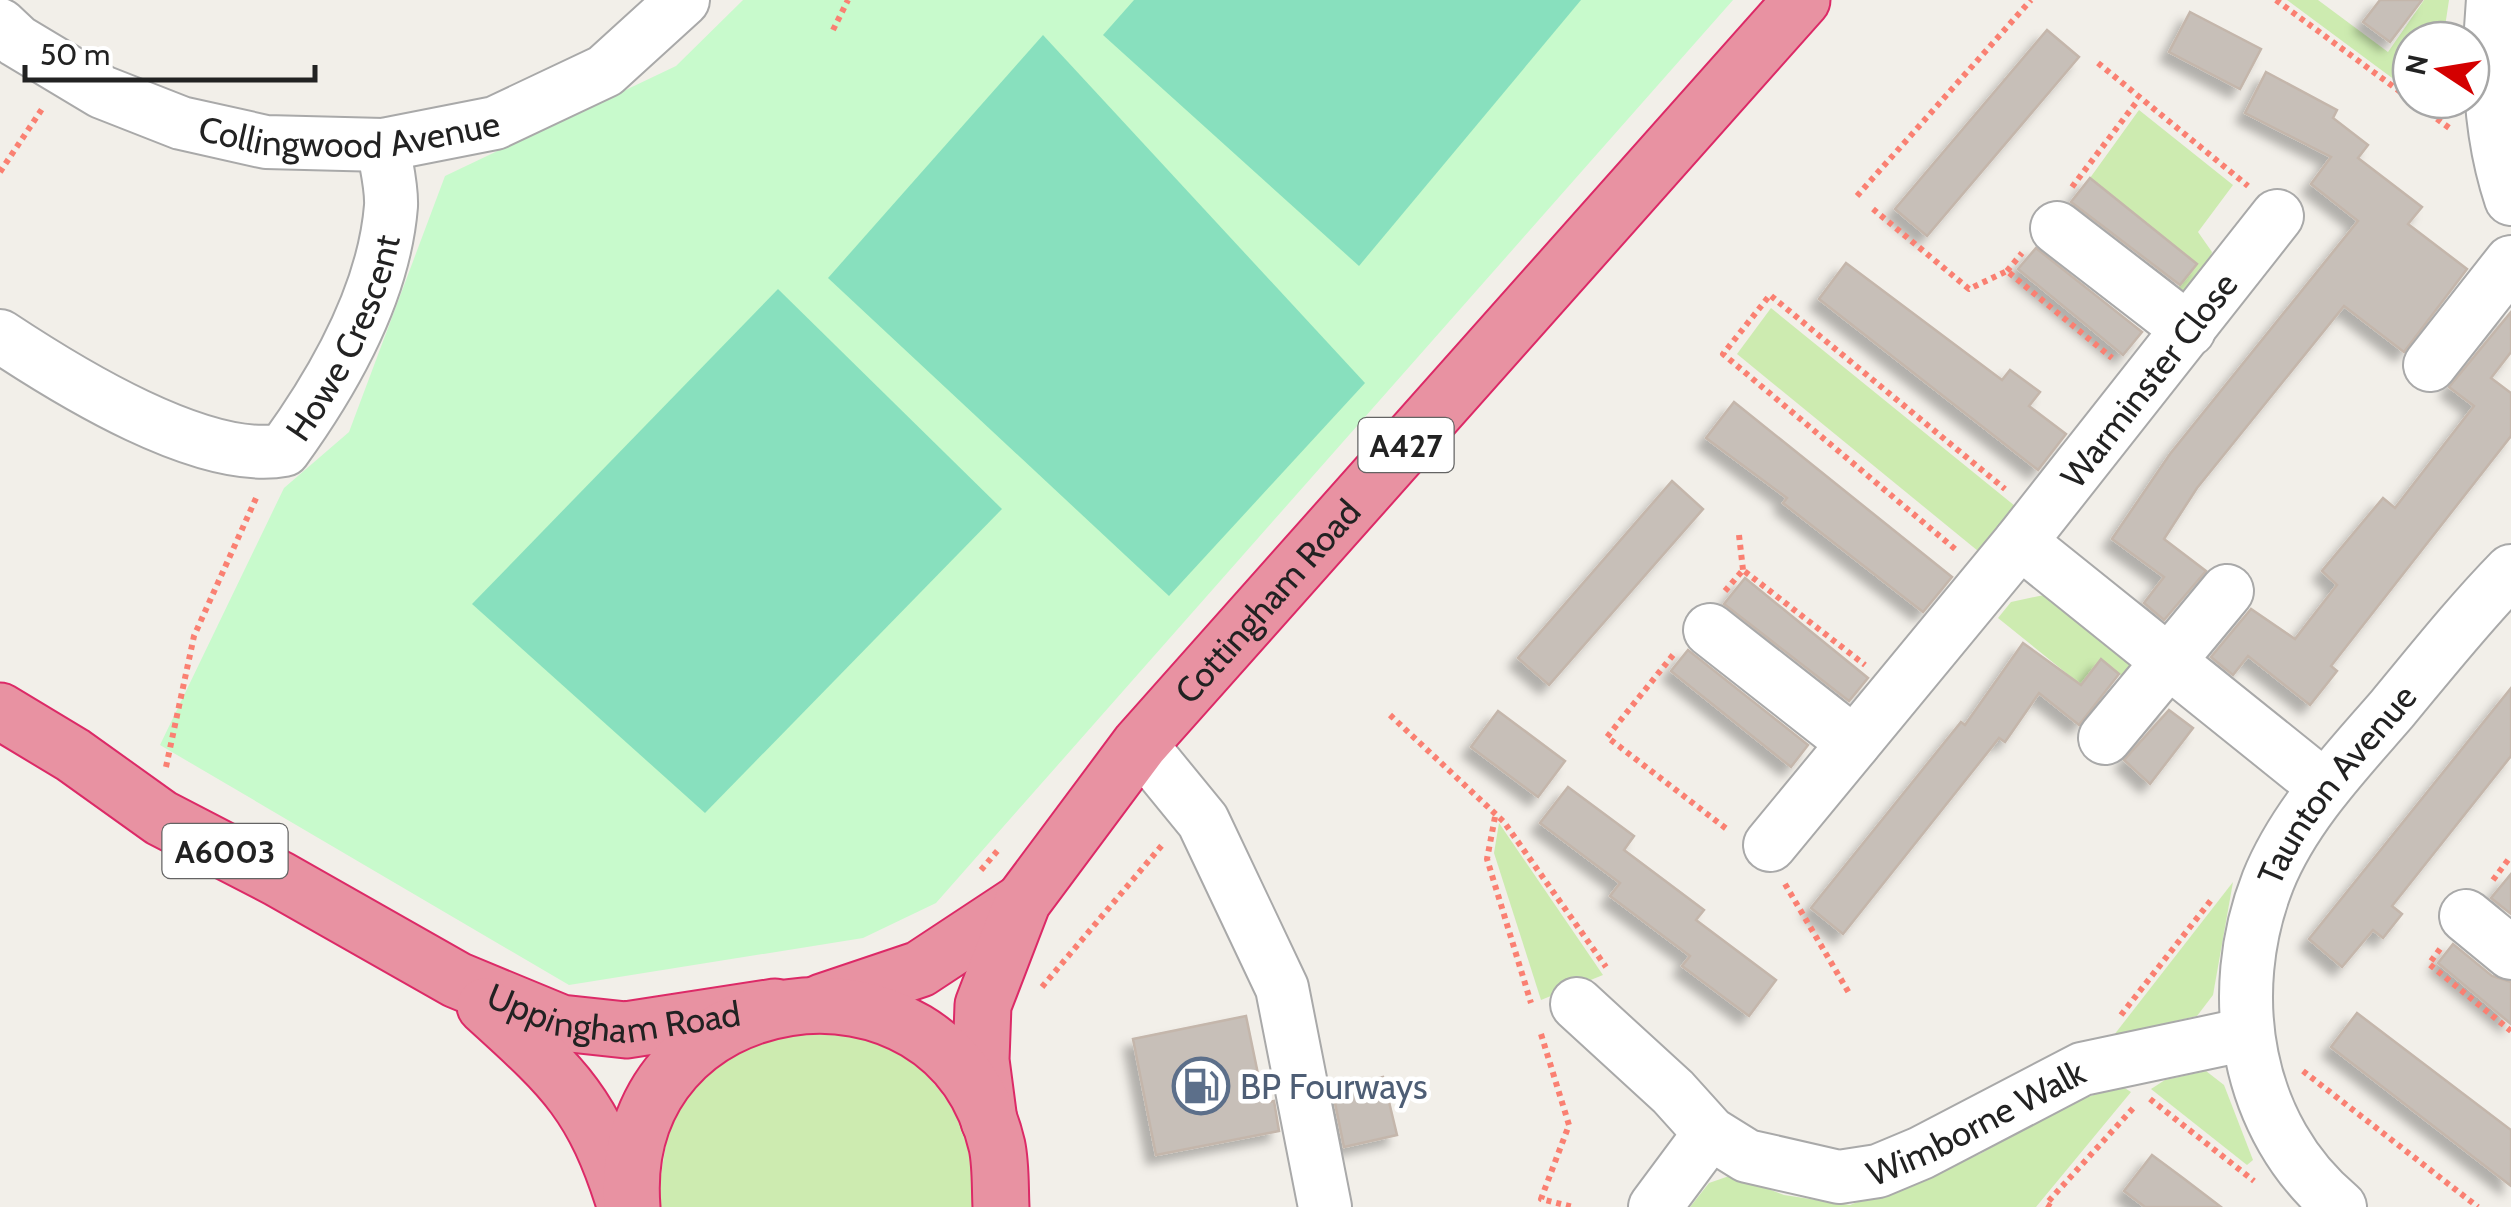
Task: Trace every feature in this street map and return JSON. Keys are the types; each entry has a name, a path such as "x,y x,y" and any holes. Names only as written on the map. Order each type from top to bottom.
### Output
{"highway":[{"name":"Cottingham Road","path":"994,1135 981,1060 983,1005 1023,901 1140,744 1802,0"},
{"name":"Uppingham Road","path":"0,711 72,755 161,818 279,878 457,980 561,1023 602,1031 798,1005"},
{"name":"Cottingham Road","path":"798,1005 920,969 1023,901"},
{"name":"Uppingham Road","path":"457,980 572,1090 601,1135 629,1207"},
{"path":"629,1207 630,1175 644,1118 674,1067 720,1030 798,1005 874,1012 923,1036 962,1074 994,1135 1014,1207"},
{"path":"994,1135 1001,1207"}],"street":[{"name":"Collingwood Avenue","path":"0,25 17,41 102,92 180,123 266,142 383,145 495,123 605,71 683,0"},
{"path":"2493,0 2488,44 2493,110 2511,199"},
{"name":"Howe Crescent","path":"0,336 66,380 206,444 256,455 284,450 323,396 384,258 391,202 383,145"},
{"name":"Warminster Close","path":"1776,862 1854,742 2017,546 2276,216"},
{"path":"2058,228 2189,330"},
{"path":"2430,365 2511,262"},
{"path":"2017,546 2169,661 2325,787"},
{"name":"Taunton Avenue","path":"2340,1207 2294,1154 2274,1122 2249,1044 2246,988 2251,943 2266,890 2325,787 2511,571"},
{"path":"2104,738 2227,591"},
{"path":"1710,630 1854,742"},
{"path":"1140,744 1203,821 1282,988 1325,1207"},
{"path":"2466,916 2511,953"},
{"name":"Wimborne Walk","path":"1582,1008 1674,1092 1710,1132 1747,1156 1839,1177 1878,1171 1921,1153 2065,1077 2108,1062 2249,1044"},
{"path":"1656,1207 1710,1132"}],"path":[{"path":"833,30 848,0"},
{"path":"1856,196 2031,0"},
{"path":"2276,0 2391,85"},
{"path":"2098,64 2279,210 2276,216"},
{"path":"0,172 46,103"},
{"path":"1873,209 1969,290 2007,272 2144,386"},
{"path":"1770,296 2017,546 1724,354 1770,296"},
{"path":"161,818 175,796 165,770 178,696 194,636 257,498 256,455"},
{"path":"1739,535 1743,570"},
{"path":"1390,716 1496,816 1614,979 1582,1008"},
{"path":"1029,1003 1193,808"},
{"path":"1496,816 1487,859 1569,1126 1541,1199 1573,1207"},
{"path":"968,884 1008,840"},
{"path":"1776,862 1849,993"},
{"path":"2108,1062 2102,1039 2234,872 2266,890"},
{"path":"2249,1044 2292,1063 2478,1207"},
{"path":"2047,1206 2145,1096 2262,1187 2294,1154"}],"green space":[{"path":"743,0 1733,0 936,903 863,938 569,985 160,745 284,488 349,432 445,176 676,66"},
{"path":"1134,0 1581,0 1359,266 1103,35"},
{"path":"2287,0 2318,0 2388,52 2391,48 2391,77"},
{"path":"2424,0 2449,0 2446,20 2410,20"},
{"path":"1043,35 1365,383 1169,596 828,278"},
{"path":"2139,110 2233,185 2198,232 2212,252 2209,263 2182,298 2176,290 2196,265 2090,178"},
{"path":"778,289 1002,509 705,813 472,604"},
{"path":"1771,308 2015,506 1978,551 1737,354"},
{"path":"2044,595 2146,671 2127,680 2101,660 2081,685 1998,618 2011,602"},
{"path":"1499,823 1603,975 1541,1000 1494,853"},
{"path":"2233,882 2213,995 2197,1016 2114,1035"},
{"path":"828,1029 868,1038 896,1051 935,1085 951,1107 971,1156 972,1207 656,1207 670,1118 698,1079 736,1049 780,1032"},
{"path":"2206,1071 2224,1085 2253,1160 2247,1165 2151,1089 2165,1080"},
{"path":"2120,1085 2131,1092 2036,1207 1690,1207 1709,1183 1732,1175 1784,1195 1850,1205 1980,1154 2054,1110"}],"building":[{"path":"2380,0 2422,0 2407,20 2391,20 2390,42 2363,22"},
{"path":"2190,12 2261,49 2240,89 2169,52"},
{"path":"2047,30 2079,57 1927,236 1895,209"},
{"path":"2266,72 2337,110 2333,118 2368,145 2358,158 2422,207 2408,224 2467,269 2404,352 2344,306 2197,488 2164,539 2206,571 2164,620 2144,603 2164,577 2112,539 2170,454 2358,221 2311,184 2331,157 2245,113"},
{"path":"2090,178 2197,264 2180,285 2071,202"},
{"path":"2036,248 2142,332 2123,355 2018,269"},
{"path":"1846,263 2002,380 2010,370 2040,392 2029,406 2066,434 2038,470 1819,299"},
{"path":"2511,312 2511,352 2491,378 2511,393 2511,436 2331,666 2337,671 2310,705 2248,656 2233,675 2211,657 2251,609 2295,639 2337,585 2322,571 2383,498 2395,508 2474,406 2449,387"},
{"path":"1734,402 1952,577 1923,612 1783,503 1787,498 1706,438"},
{"path":"1672,481 1703,509 1549,685 1518,658"},
{"path":"1745,578 1868,678 1849,701 1724,604"},
{"path":"2023,643 2081,685 2101,659 2119,674 2079,725 2039,693 2005,742 1999,738 1843,934 1811,908 1961,722 1965,725"},
{"path":"1688,650 1808,745 1791,767 1671,671"},
{"path":"2511,688 2511,756 2392,906 2402,914 2383,938 2373,930 2342,967 2309,939"},
{"path":"2169,710 2193,728 2150,784 2124,760"},
{"path":"1498,711 1565,761 1538,797 1471,747"},
{"path":"1568,787 1634,836 1624,850 1704,910 1696,920 1776,980 1749,1016 1682,966 1690,956 1610,896 1620,883 1540,823"},
{"path":"2511,874 2511,914 2491,898"},
{"path":"2453,944 2492,976 2511,982 2511,1024 2438,963"},
{"path":"2357,1013 2511,1130 2511,1186 2331,1047"},
{"name":"BP Fourways","path":"1246,1016 1264,1103 1274,1101 1279,1131 1156,1155 1133,1039"},
{"path":"1383,1077 1397,1135 1344,1147 1332,1088"},
{"path":"2152,1155 2221,1207 2145,1207 2124,1191"}],"place":[{"name":"BP Fourways","path":"1201,1086"}]}
